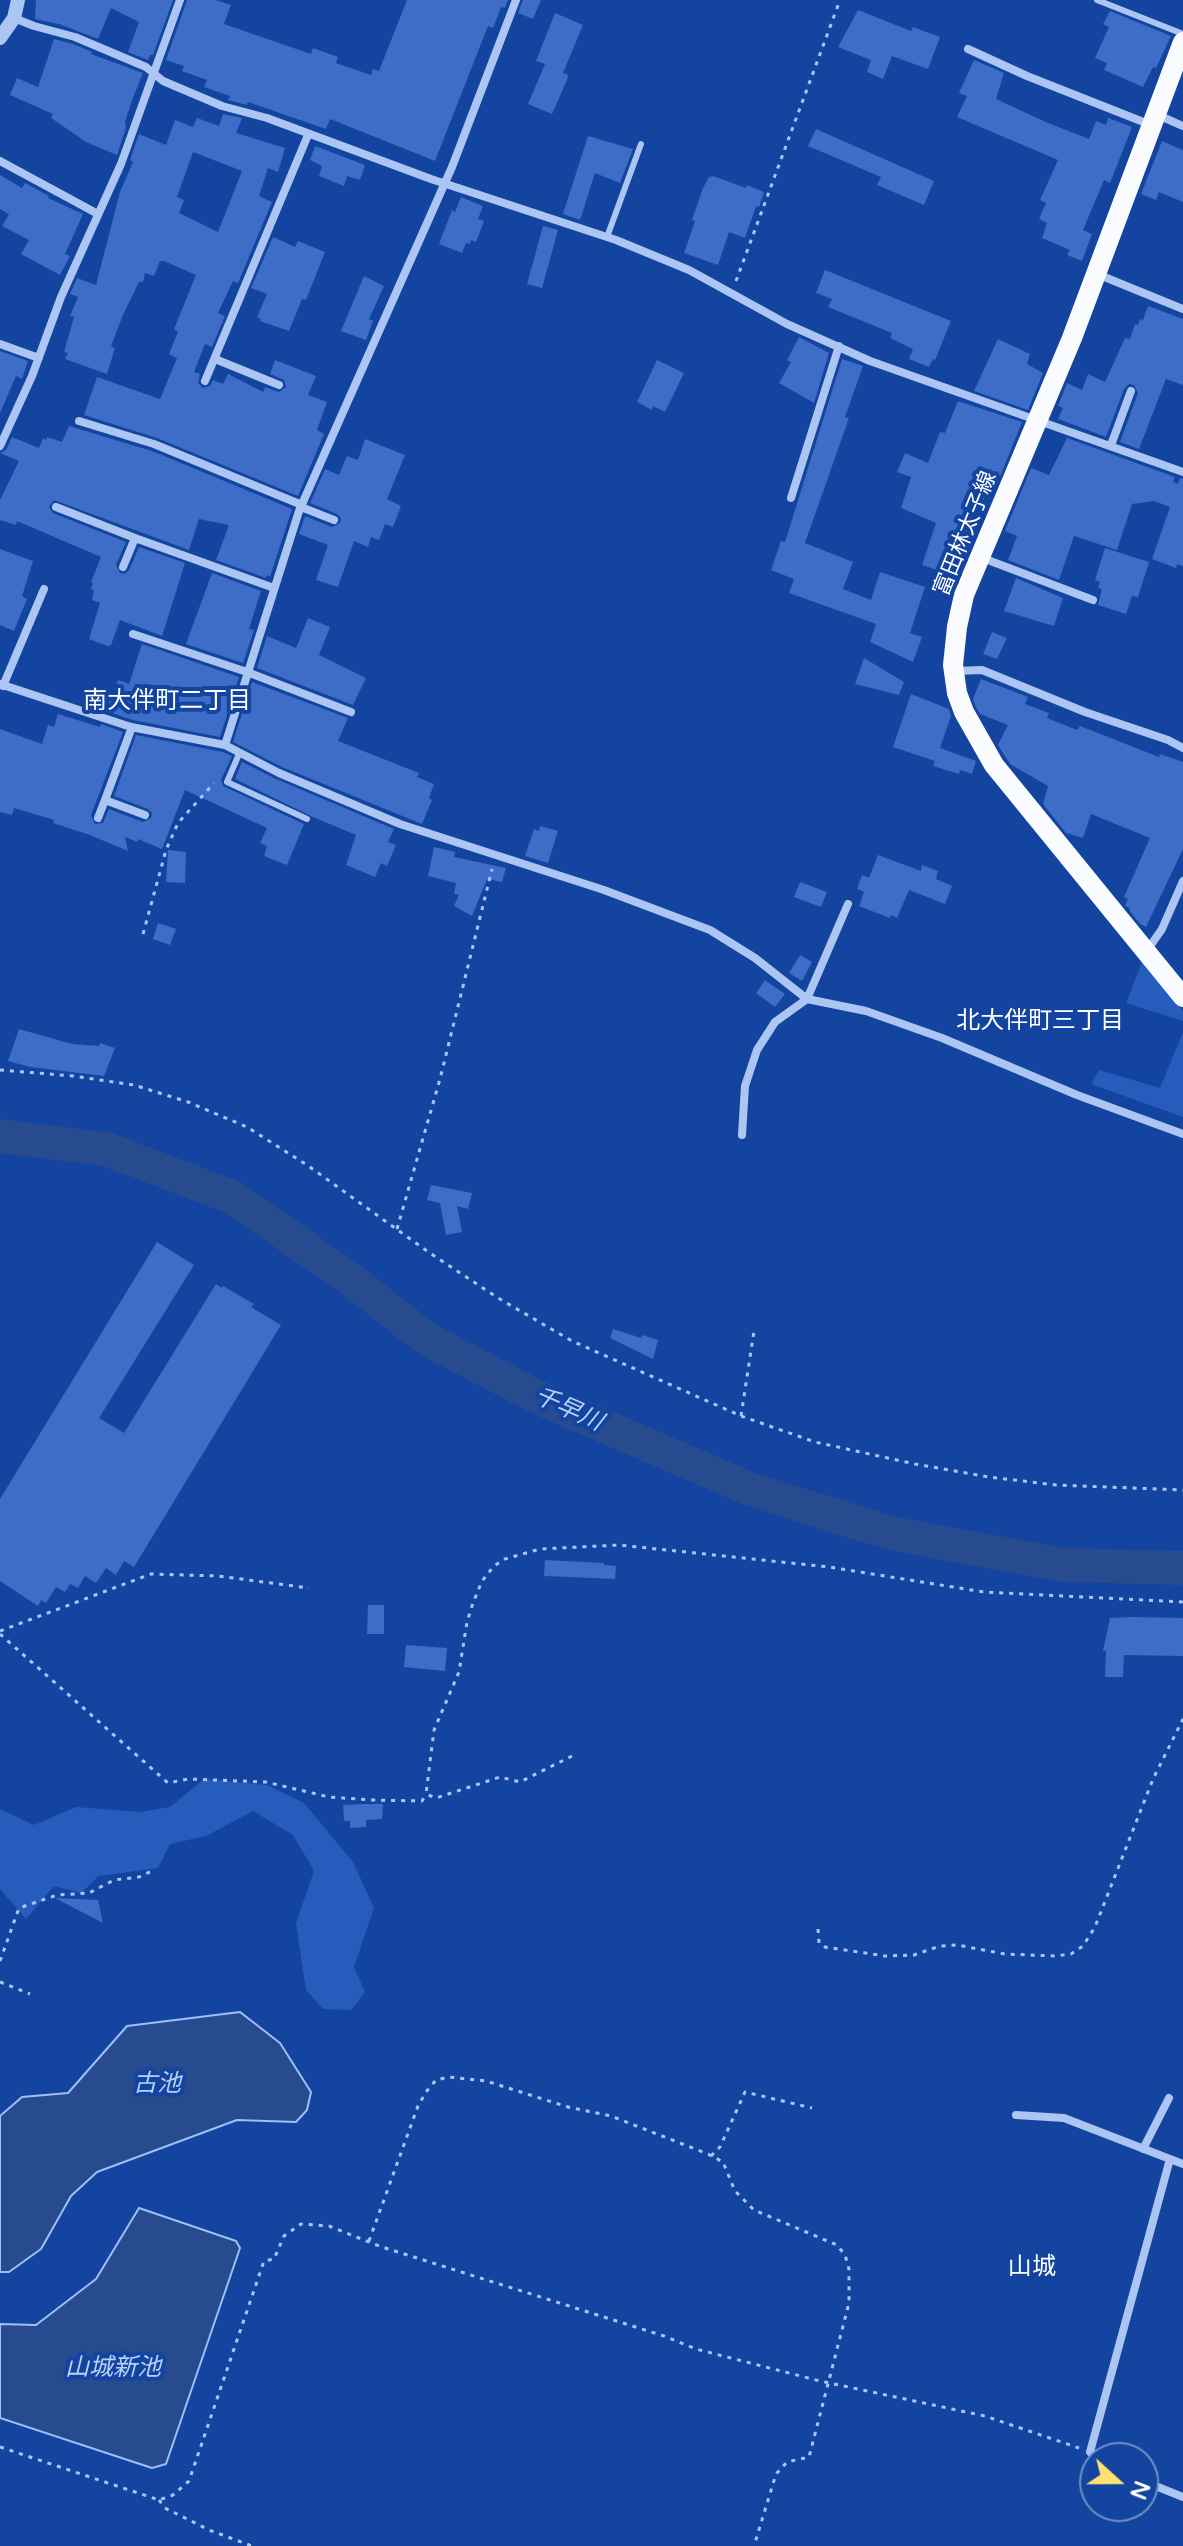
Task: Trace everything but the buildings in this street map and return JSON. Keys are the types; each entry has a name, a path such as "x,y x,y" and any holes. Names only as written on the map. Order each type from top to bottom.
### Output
{"main road":[{"name":"富田林太子線","path":"1183,42 1097,274 959,611 954,671 964,712 994,765 1183,997"}],"street":[{"path":"0,38 14,18 18,0"},
{"path":"0,446 39,358 61,297 121,164 180,0"},
{"path":"225,745 301,506 445,183 516,0"},
{"path":"14,18 75,37 146,67 163,81 222,106 267,118 445,183 607,237 689,270 833,346 1183,472"},
{"path":"968,49 1027,76 1154,120 1183,126"},
{"path":"205,381 308,135"},
{"path":"0,161 98,214"},
{"path":"1097,274 1183,309"},
{"path":"0,344 39,358"},
{"path":"791,498 839,346"},
{"path":"215,359 279,385"},
{"path":"1111,445 1131,391"},
{"path":"79,421 154,444 334,520"},
{"path":"56,507 274,588"},
{"path":"123,567 135,538"},
{"path":"979,557 1093,600"},
{"path":"44,589 2,685 132,727 225,745 279,773 400,824 621,896 710,930 755,958 807,999 866,1011 942,1038 1077,1095 1183,1134"},
{"path":"133,634 247,672 351,712"},
{"path":"954,671 982,670 1183,748"},
{"path":"98,818 132,727"},
{"path":"105,800 145,815"},
{"path":"1146,952 1162,929 1183,881"},
{"path":"742,1135 745,1086 757,1050 775,1022 807,999 848,904"},
{"path":"1143,2149 1169,2098"},
{"path":"1016,2115 1064,2118 1183,2164"},
{"path":"1093,2442 1170,2159"},
{"path":"1159,2487 1183,2497"}],"lane":[{"path":"1097,0 1183,34"},
{"path":"607,237 641,144"},
{"path":"239,754 227,782 307,819"}],"path":[{"path":"732,292 840,0"},
{"path":"143,934 166,850 178,823 182,815 212,787 216,777"},
{"path":"397,1229 440,1079 496,855"},
{"path":"0,1070 134,1085 188,1102 247,1127 498,1298 572,1341 741,1416 815,1442 989,1477 1056,1485 1183,1490"},
{"path":"741,1416 754,1331"},
{"path":"309,1588 218,1576 151,1574 0,1633 168,1783 188,1779 266,1782 329,1797 422,1801 426,1794 434,1730 459,1672 467,1622 482,1581 494,1566 505,1559 540,1549 619,1545 829,1567 984,1592 1183,1602"},
{"path":"818,1929 819,1943 825,1947 875,1955 914,1955 940,1946 957,1945 1005,1954 1071,1954 1083,1946 1095,1927 1153,1779 1183,1719"},
{"path":"426,1794 436,1798 500,1777 520,1782 572,1756"},
{"path":"0,1961 19,1908 57,1895 89,1893 114,1880 139,1877 154,1870"},
{"path":"0,1982 30,1994"},
{"path":"369,2241 418,2106 436,2080 449,2077 486,2081 568,2107 611,2116 711,2156 723,2162 735,2191 754,2210 837,2245 845,2255 849,2269 849,2303 809,2457 787,2462 776,2474 754,2546"},
{"path":"711,2156 720,2147 745,2092 812,2108"},
{"path":"159,2500 173,2495 189,2481 264,2261 274,2259 284,2236 301,2224 329,2226 696,2349 985,2416 1079,2448"},
{"path":"0,2447 159,2500 165,2508 198,2525 252,2546"}],"shaded area":[{"path":"1142,962 1183,1011 1183,1021 1126,1003"},
{"path":"1183,1032 1183,1117 1091,1084 1099,1070 1160,1088"},
{"path":"204,1779 267,1785 304,1803 353,1862 374,1908 354,1967 365,1992 351,2010 323,2009 306,1990 296,1923 314,1871 293,1835 253,1811 206,1836 170,1844 158,1868 99,1876 81,1893 54,1886 26,1919 0,1889 0,1809 34,1825 76,1807 139,1812 170,1807"}],"water":[{"name":"古池","path":"240,2012 280,2043 311,2092 307,2110 296,2122 237,2120 97,2172 71,2196 41,2249 9,2272 0,2272 0,2116 22,2097 68,2093 127,2026"},
{"name":"山城新池","path":"139,2208 236,2241 240,2248 166,2464 152,2468 0,2418 0,2324 36,2325 96,2279"}],"waterway":[{"name":"千早川","path":"0,1136 106,1149 232,1197 346,1276 427,1339 539,1398 750,1489 890,1533 1063,1565 1183,1568"}],"district":[{"name":"南大伴町二丁目","path":"167,702"},
{"name":"北大伴町三丁目","path":"1040,1022"},
{"name":"山城","path":"1032,2268"}]}
